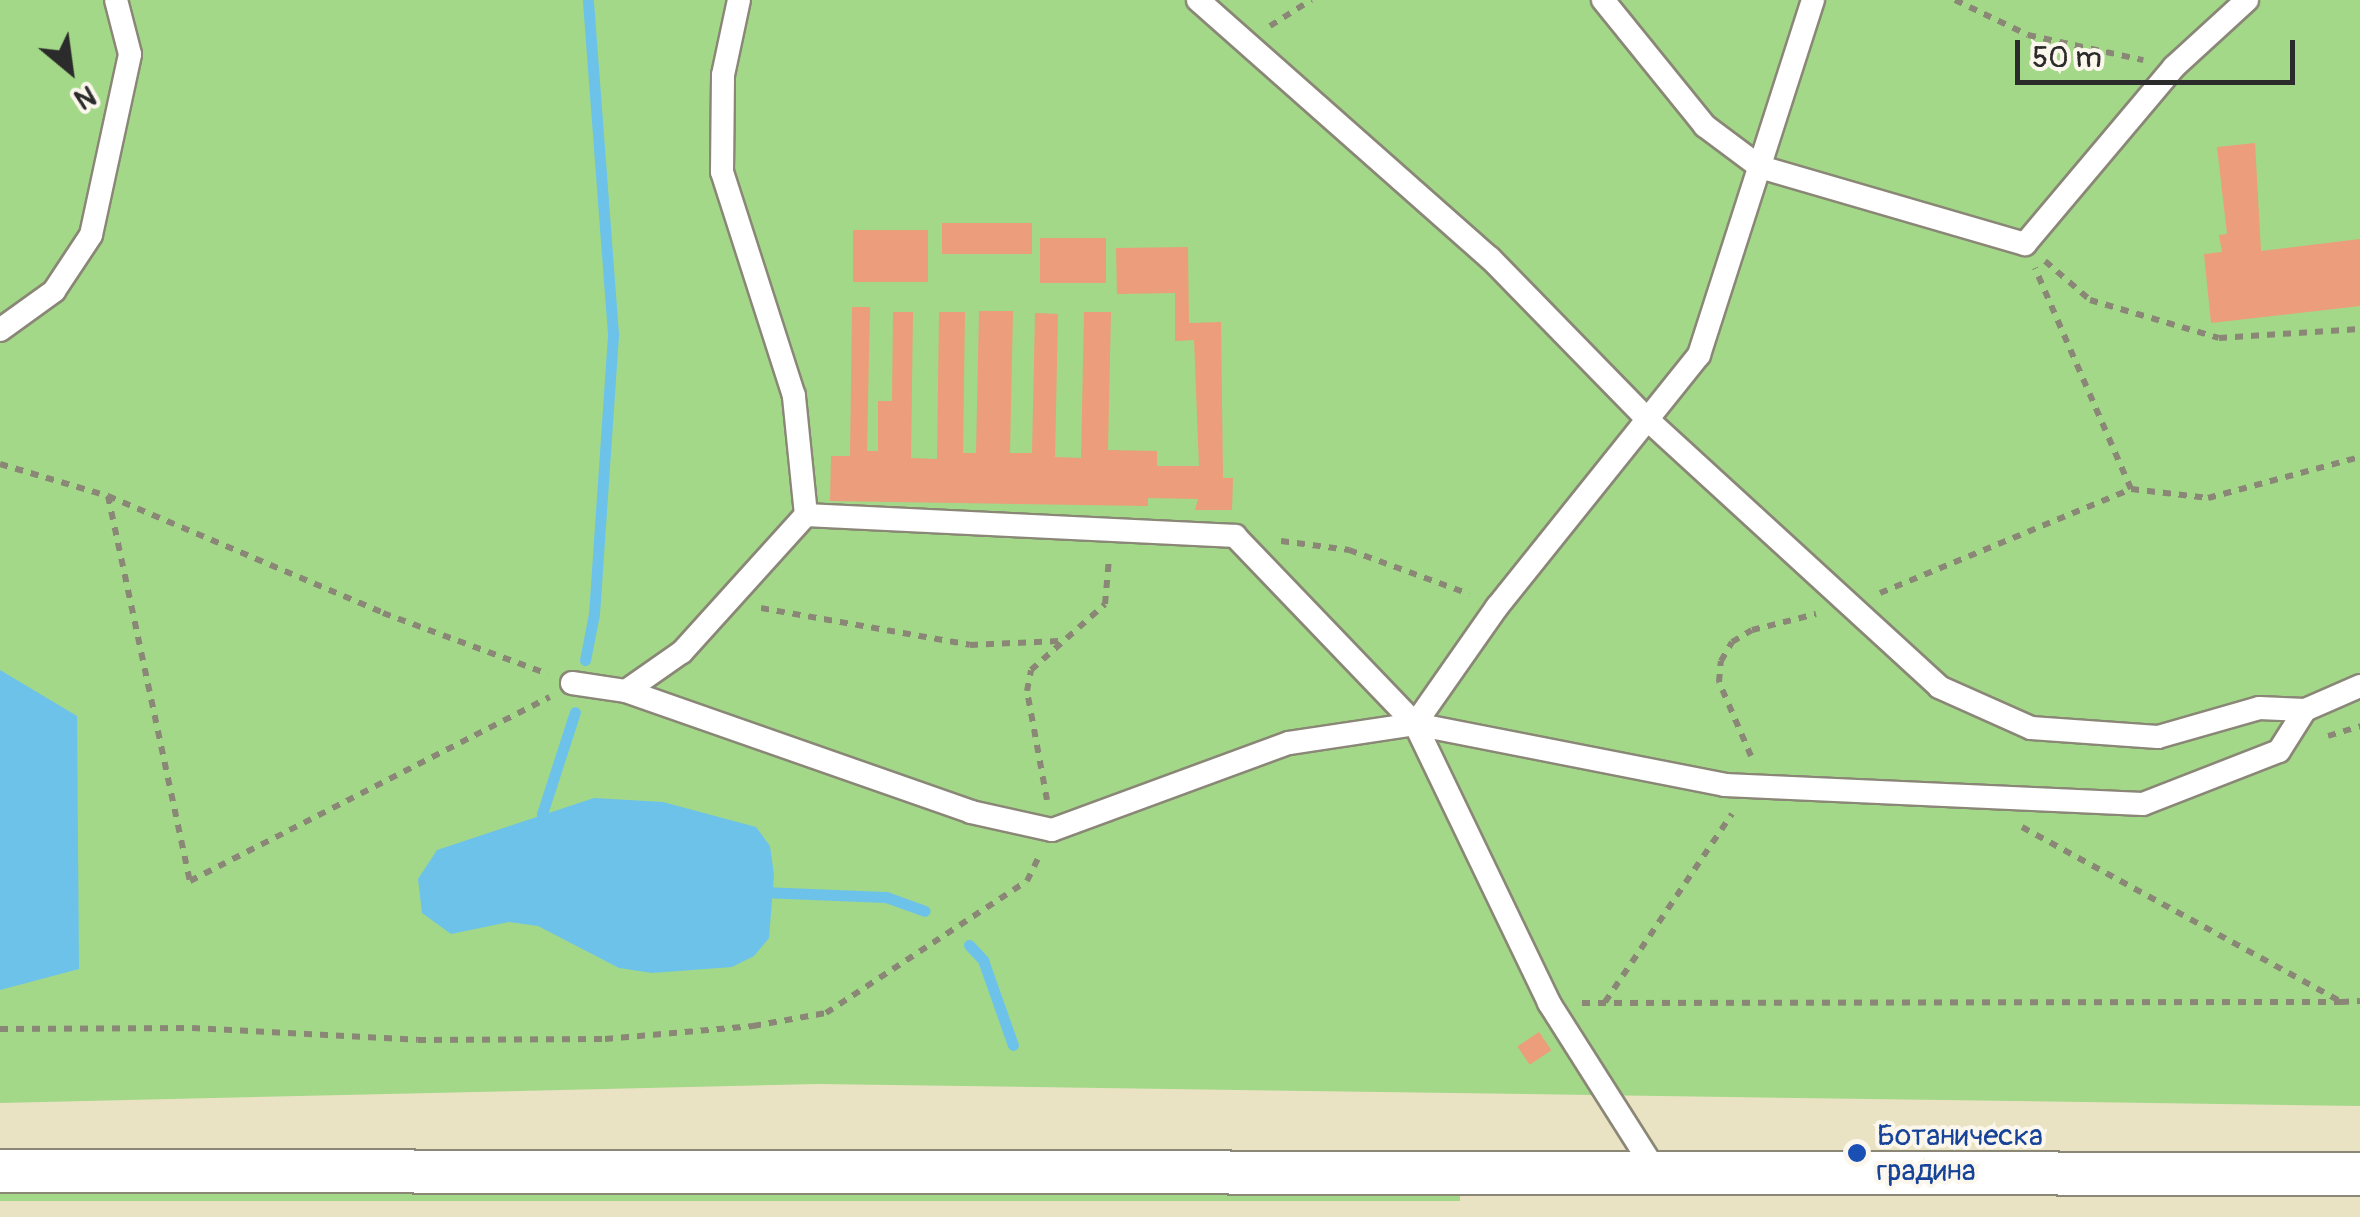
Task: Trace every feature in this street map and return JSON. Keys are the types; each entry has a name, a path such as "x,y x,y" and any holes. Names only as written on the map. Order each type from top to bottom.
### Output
{"street":[{"path":"0,1171 2360,1174"}],"lane":[{"path":"0,330 54,292 91,235 116,144 130,54 116,0"},
{"path":"626,690 682,652 806,515 794,396 722,172 723,75 739,0"},
{"path":"1198,0 1490,258 1647,420 1846,607 1940,687 2031,728 2158,737 2259,708 2305,710 2360,686"},
{"path":"1604,0 1705,126 1760,167 2024,244 2174,67 2247,0"},
{"path":"1415,724 1497,606 1699,355 1813,0"},
{"path":"806,515 1235,536 1415,724 1550,1003 1656,1173"},
{"path":"572,684 626,690 972,812 1052,830 1288,743 1415,724 1755,786 2001,801 2143,804 2279,750 2305,710"}],"path":[{"path":"1244,43 1311,0"},
{"path":"1955,0 2028,35 2174,67"},
{"path":"2024,244 2090,300 2218,338 2360,329"},
{"path":"2024,244 2130,489"},
{"path":"1605,1002 1755,786 1728,706 1721,661 1732,642 1752,630 1846,607 2130,489 2208,498 2360,457"},
{"path":"0,464 108,496 382,612 572,684"},
{"path":"108,496 190,881 572,684"},
{"path":"0,1030 605,1039 826,1013 1027,881 1052,830 1027,692 1031,670 1060,640 1105,604 1112,530"},
{"path":"1235,536 1349,550 1497,606"},
{"path":"730,602 970,645 1060,640"},
{"path":"2001,801 2030,837 2341,1002"},
{"path":"1550,1003 2360,1002"}],"green space":[{"path":"0,0 2360,0 2360,1106 818,1084 0,1103"},
{"path":"0,1184 1460,1184 1460,1201 0,1201"}],"water":[{"path":"0,670 77,716 79,969 0,990"},
{"path":"594,798 663,802 756,827 770,846 774,875 769,938 754,956 732,967 652,973 619,968 538,926 509,922 451,934 422,913 418,879 437,850"}],"building":[{"path":"2255,143 2261,251 2360,239 2360,306 2211,323 2204,254 2222,252 2219,235 2227,234 2217,147"},
{"path":"942,223 1032,223 1032,254 942,254"},
{"path":"853,230 928,230 928,282 853,282"},
{"path":"1040,238 1106,238 1106,283 1040,283"},
{"path":"1188,247 1189,323 1221,322 1223,478 1233,478 1232,510 1195,510 1198,499 1148,498 1148,506 830,501 831,456 850,456 852,307 870,307 867,451 878,451 878,401 892,401 893,312 913,312 911,458 937,459 939,312 965,312 963,453 976,453 979,311 1013,311 1010,453 1032,453 1035,313 1058,314 1055,457 1081,458 1084,312 1111,312 1108,450 1157,451 1157,466 1199,466 1194,340 1175,341 1175,293 1117,294 1116,248"},
{"path":"1539,1032 1551,1050 1530,1065 1517,1047"}],"waterway":[{"path":"585,660 594,614 613,334 588,0"},
{"path":"546,827 542,814 575,712"},
{"path":"760,892 886,897 925,911"},
{"path":"969,945 983,960 1013,1045"}],"place":[{"name":"Ботаническа градина","path":"1857,1153"}]}
